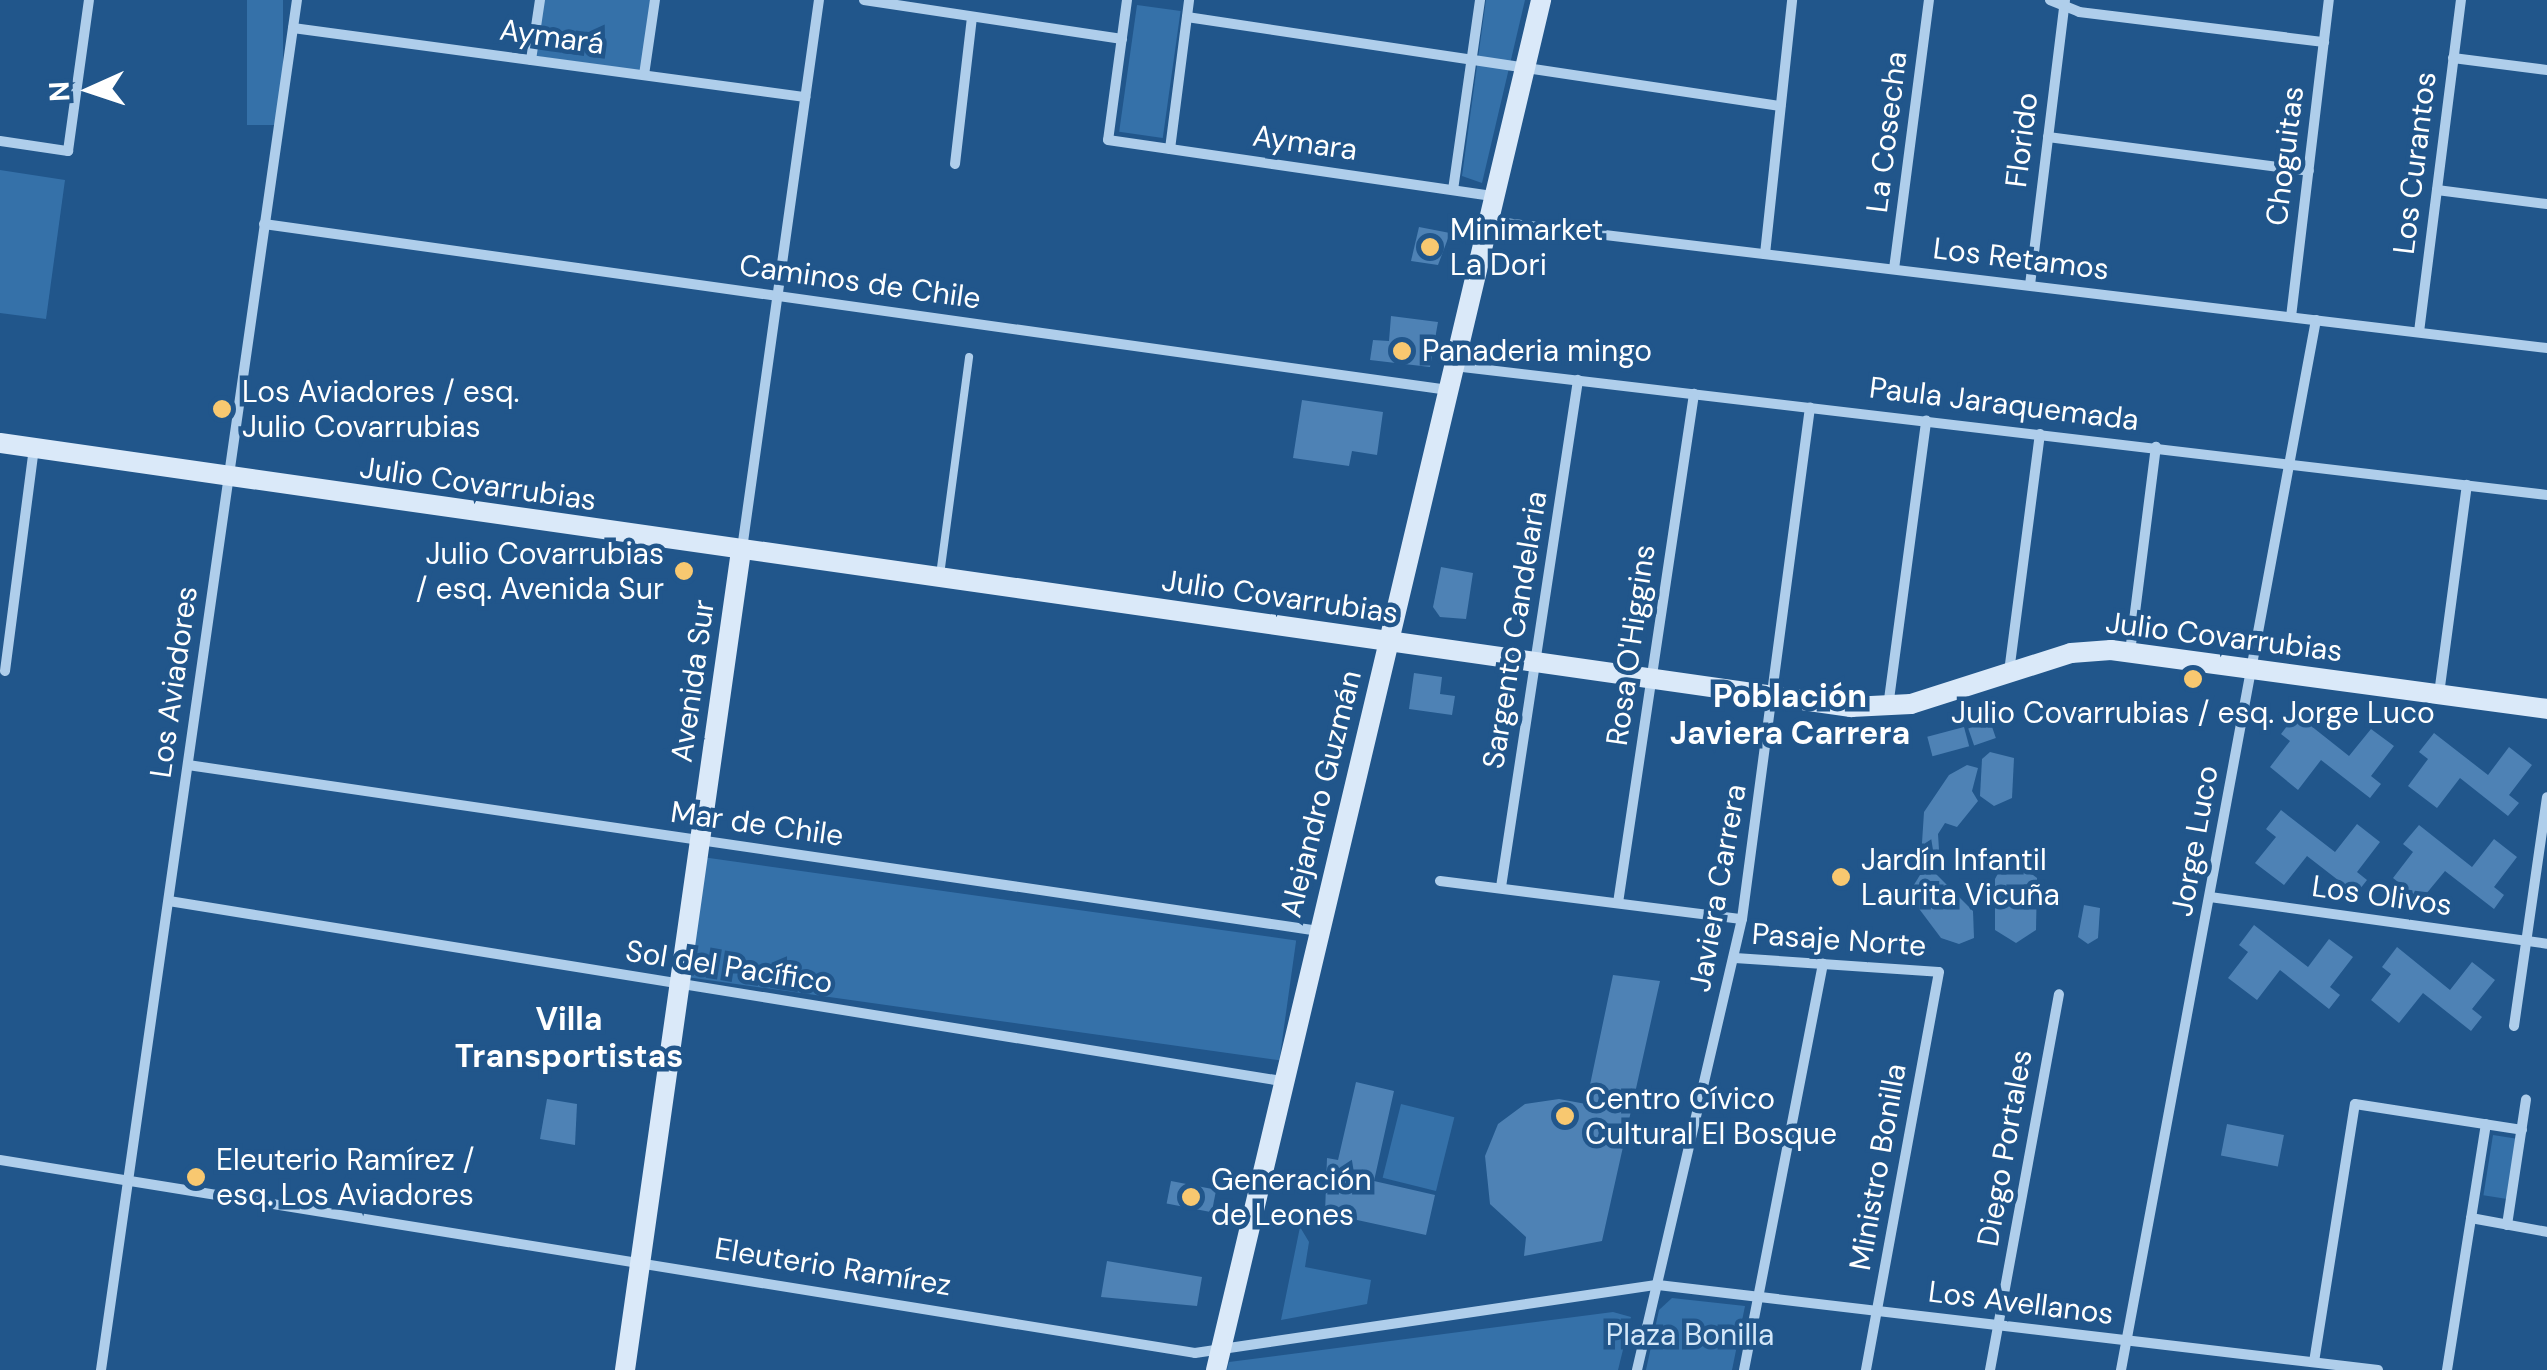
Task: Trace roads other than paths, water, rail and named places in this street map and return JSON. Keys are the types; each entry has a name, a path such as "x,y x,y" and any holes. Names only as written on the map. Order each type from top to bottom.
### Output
{"street":[{"path":"0,141 68,151 89,0"},
{"name":"Los Aviadores","path":"102,1370 296,0"},
{"path":"531,60 540,0"},
{"path":"644,75 654,0"},
{"name":"Avenida Sur","path":"625,1370 819,0"},
{"path":"864,0 1122,39 1128,0"},
{"path":"1170,149 1189,0"},
{"path":"1453,190 1480,0"},
{"name":"Alejandro Guzmán","path":"1218,1362 1541,0"},
{"path":"1765,254 1792,0"},
{"name":"La Cosecha","path":"1894,270 1929,0"},
{"path":"2050,0 2324,42"},
{"name":"Choguitas","path":"2291,317 2329,0"},
{"name":"Los Curantos","path":"2420,332 2460,0"},
{"name":"Florido","path":"2030,286 2065,3"},
{"path":"956,164 972,17"},
{"path":"1187,18 1524,72 1780,106"},
{"name":"Aymará","path":"292,28 805,97"},
{"name":"Aymara","path":"1122,39 1108,140 1494,196"},
{"path":"2453,58 2547,70"},
{"path":"2048,137 2308,171"},
{"path":"2437,190 2547,204"},
{"name":"Los Retamos","path":"1488,221 2547,348"},
{"name":"Caminos de Chile","path":"264,224 1449,390"},
{"name":"Jorge Luco","path":"2121,1370 2316,320"},
{"name":"Paula Jaraquemada","path":"1454,366 2547,495"},
{"name":"Sargento Candelaria","path":"1500,887 1578,380"},
{"name":"Rosa O'Higgins","path":"1618,903 1694,394"},
{"name":"Javiera Carrera","path":"1637,1370 1742,919 1810,407"},
{"path":"1888,706 1926,421"},
{"path":"2009,673 2040,434"},
{"name":"Julio Covarrubias","path":"0,443 228,479 1774,697 1888,706 2071,654 2130,652 2547,709"},
{"path":"2130,652 2156,447"},
{"path":"5,671 4,649 34,448"},
{"path":"2440,694 2467,484"},
{"name":"Mar de Chile","path":"188,765 1318,931"},
{"path":"2514,1026 2547,797"},
{"path":"1440,881 1742,919"},
{"name":"Los Olivos","path":"2210,897 2547,944"},
{"name":"Sol del Pacífico","path":"169,901 1282,1081"},
{"name":"Pasaje Norte","path":"1734,958 1939,972"},
{"path":"1744,1370 1822,964"},
{"name":"Ministro Bonilla","path":"1866,1370 1939,972"},
{"name":"Diego Portales","path":"1990,1370 2058,994"},
{"path":"2507,1225 2526,1100"},
{"path":"2314,1362 2356,1104 2522,1130"},
{"path":"2447,1370 2486,1124"},
{"name":"Eleuterio Ramírez","path":"0,1160 639,1262 1218,1362 1658,1285"},
{"path":"2470,1218 2547,1232"},
{"name":"Los Avellanos","path":"1658,1285 2378,1370"}],"lane":[{"path":"940,580 969,357"}],"place":[{"name":"Minimarket La Dori","path":"1430,247"},
{"name":"Panaderia mingo","path":"1402,351"},
{"name":"Los Aviadores / esq. Julio Covarrubias","path":"222,409"},
{"name":"Julio Covarrubias / esq. Avenida Sur","path":"684,571"},
{"name":"Julio Covarrubias / esq. Jorge Luco","path":"2193,679"},
{"name":"Jardín Infantil Laurita Vicuña","path":"1841,877"},
{"name":"Centro Cívico Cultural El Bosque","path":"1565,1116"},
{"name":"Eleuterio Ramírez / esq. Los Aviadores","path":"196,1177"},
{"name":"Generación de Leones","path":"1191,1197"}],"district":[{"name":"Población Javiera Carrera","path":"1790,716"},
{"name":"Villa Transportistas","path":"569,1038"}],"park label":[{"name":"Plaza Bonilla","path":"1690,1335"}]}
